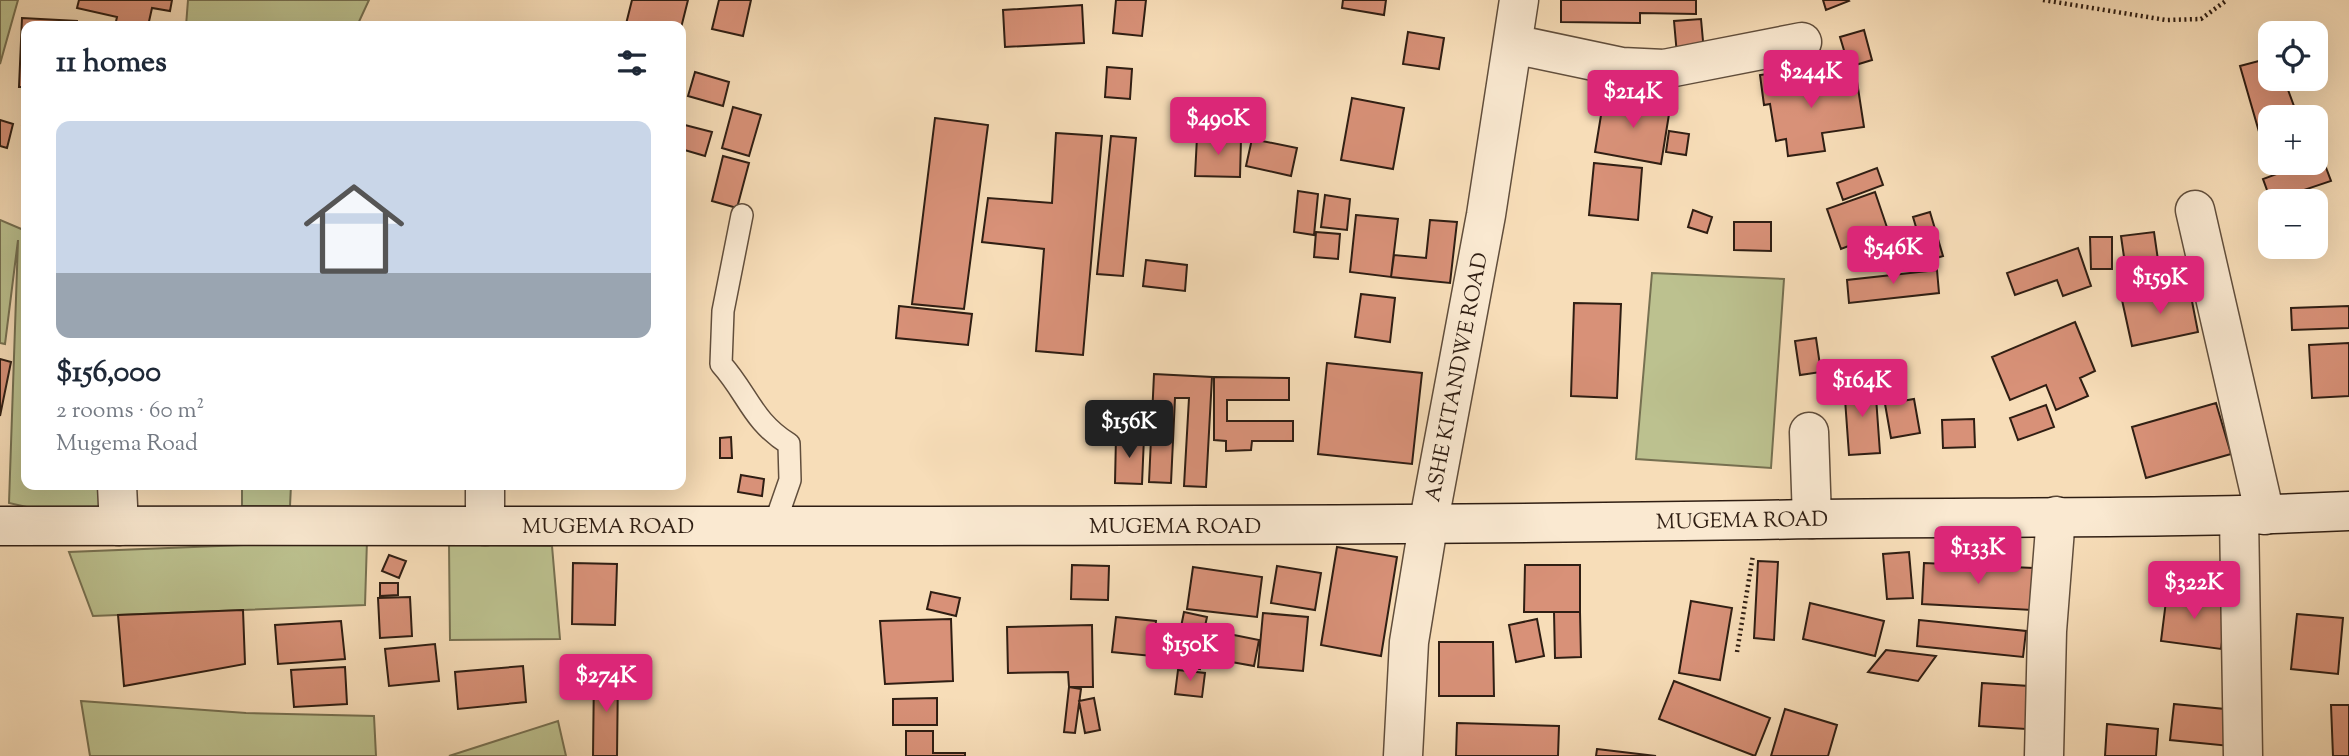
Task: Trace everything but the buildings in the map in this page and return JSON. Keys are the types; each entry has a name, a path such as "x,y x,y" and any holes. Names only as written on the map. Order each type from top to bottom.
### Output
{"street":[{"name":"ASHE KITANDWE ROAD","path":"1403,756 1409,642 1479,256 1520,0"},
{"path":"1513,44 1622,66 1664,69 1802,42"},
{"path":"2195,210 2252,515 2244,756"},
{"path":"1809,432 1812,519"},
{"path":"117,490 119,526"},
{"path":"485,490 485,526"},
{"name":"MUGEMA ROAD","path":"0,526 1428,526 2252,515 2349,511"},
{"path":"2044,756 2047,631 2056,516"}],"lane":[{"path":"742,215 723,311 721,364 732,376 757,419 789,444 790,480 774,526"}],"path":[{"path":"2043,0 2166,20 2202,19 2227,0"},
{"path":"1737,652 1758,520"}],"green space":[{"path":"0,0 18,0 0,64"},
{"path":"188,0 369,0 359,21 186,21"},
{"path":"0,220 21,229 21,490 101,490 102,524 9,503 18,240 5,344 0,343"},
{"path":"1652,273 1784,279 1771,468 1636,459"},
{"path":"242,490 291,490 290,506 242,506"},
{"path":"367,540 365,605 93,616 69,552"},
{"path":"449,545 552,546 560,639 450,640"},
{"path":"81,701 246,713 374,716 376,756 90,756"},
{"path":"558,721 566,756 449,756"}]}
